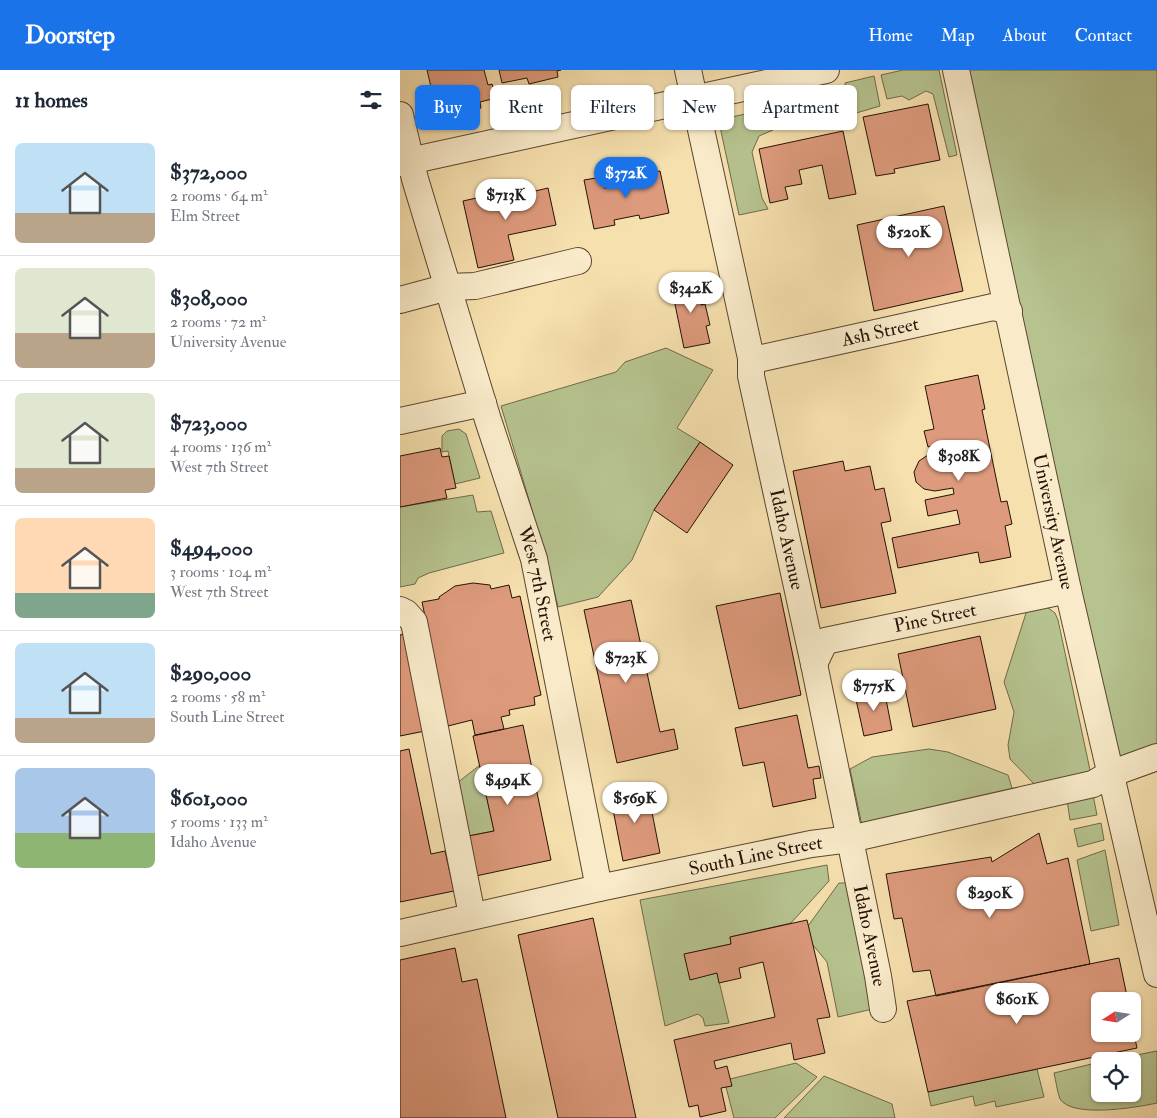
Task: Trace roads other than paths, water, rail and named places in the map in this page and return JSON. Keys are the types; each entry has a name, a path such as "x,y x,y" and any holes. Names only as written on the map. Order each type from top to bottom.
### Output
{"street":[{"name":"Idaho Avenue","path":"688,70 692,85"},
{"path":"734,90 826,70"},
{"name":"University Avenue","path":"956,70 1068,590 1157,974"},
{"path":"405,161 664,106"},
{"name":"West 7th Street","path":"400,115 405,161 448,287 483,403 534,559 599,888"},
{"name":"Idaho Avenue","path":"702,130 751,358 751,376 814,664 878,976 883,1010"},
{"path":"400,300 448,287 475,286 578,261"},
{"name":"Ash Street","path":"751,358 762,358 993,308 1009,311"},
{"path":"400,421 483,403"},
{"name":"Pine Street","path":"814,664 825,641 1068,590"},
{"path":"403,612 414,622 472,916"},
{"name":"South Line Street","path":"400,933 599,888 811,844 850,839 1093,784 1110,774 1157,757"}]}
